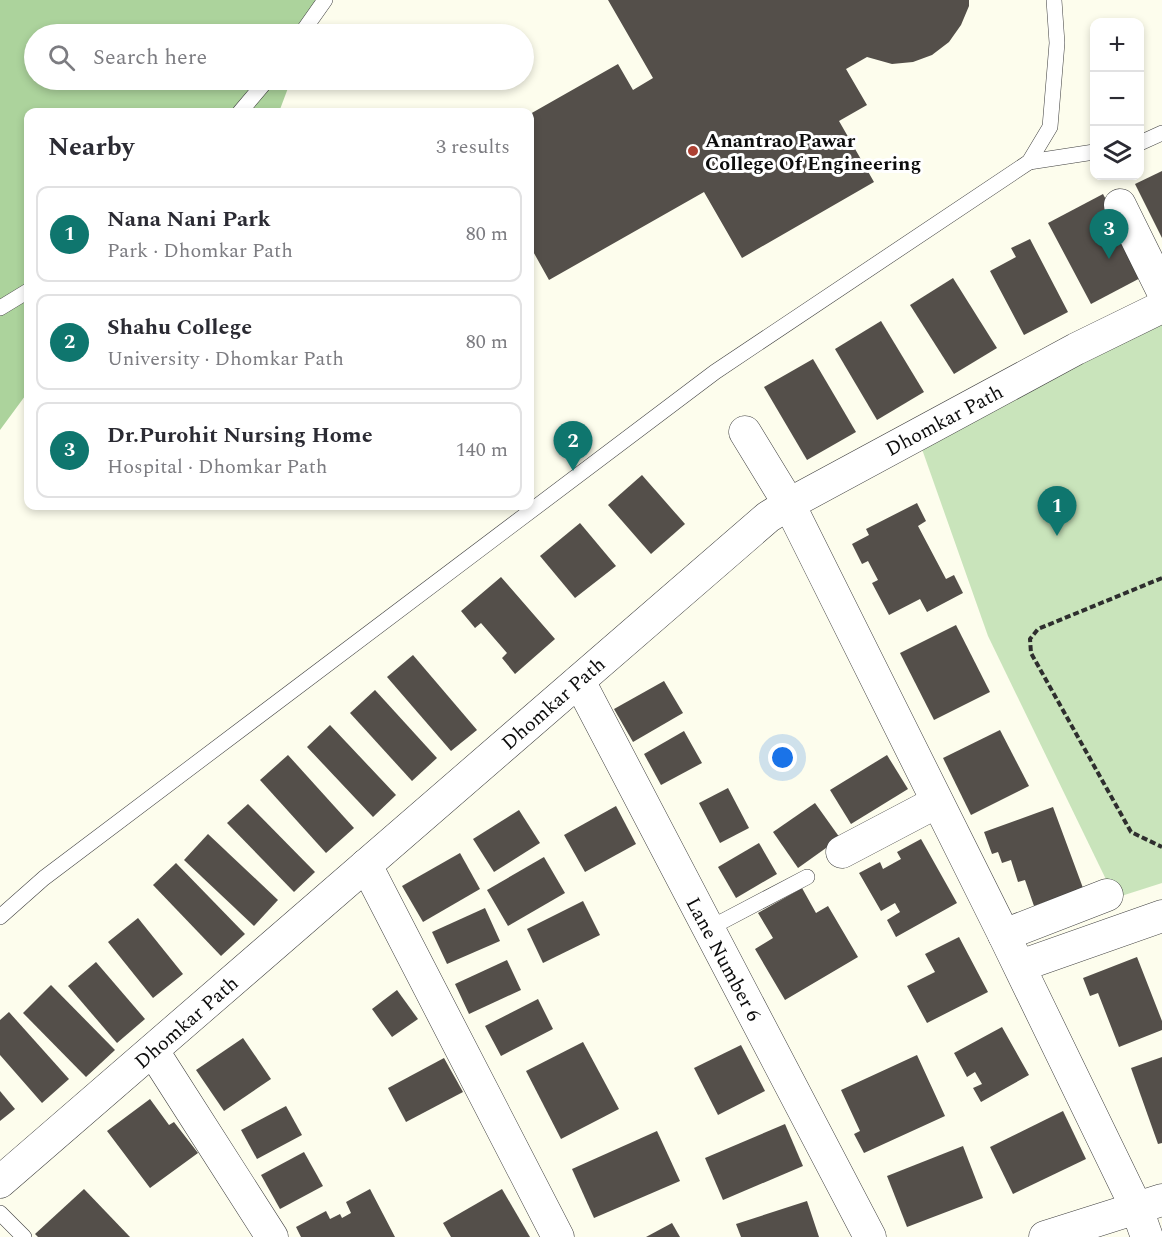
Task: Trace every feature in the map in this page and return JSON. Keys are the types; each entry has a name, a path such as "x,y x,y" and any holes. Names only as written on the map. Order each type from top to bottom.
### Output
{"street":[{"path":"1120,205 1162,290"},
{"name":"Dhomkar Path","path":"0,1182 768,517 1076,349 1162,307"},
{"path":"746,432 789,504 1004,935 1149,1215 1045,1237"},
{"name":"Lane Number 6","path":"579,681 870,1237"},
{"path":"842,852 937,801"},
{"path":"366,865 558,1237"},
{"path":"1004,935 1107,895"},
{"path":"1020,966 1162,916"},
{"path":"153,1051 272,1237"}],"lane":[{"path":"308,24 325,0"},
{"path":"1029,162 1050,127 1058,43 1054,0"},
{"path":"243,108 259,90"},
{"path":"1144,140 1162,133"},
{"path":"534,508 715,372 1029,162 1090,153"},
{"path":"0,308 24,293"},
{"path":"0,917 44,878 532,510"},
{"path":"708,929 807,877"},
{"path":"0,1213 24,1237"}],"path":[{"path":"1162,578 1038,629 1030,639 1031,653 1131,832 1162,847"}],"green space":[{"path":"0,0 323,0 313,24 24,24 24,90 287,90 280,108 24,108 24,397 0,430"},
{"path":"1162,308 1162,883 1115,898 988,636 917,435"}],"building":[{"name":"Anantrao Pawar College Of Engineering","path":"608,0 969,0 969,6 961,25 949,42 932,55 913,62 892,64 867,57 846,69 867,105 839,121 874,182 742,258 704,192 549,280 534,253 534,112 618,64 633,90 653,78"},
{"path":"1162,171 1162,238 1135,184"},
{"path":"1103,194 1146,275 1091,304 1048,223"},
{"path":"1030,239 1068,312 1024,335 990,271 1016,257 1011,248"},
{"path":"953,278 997,348 954,374 910,305"},
{"path":"881,321 924,392 877,420 835,349"},
{"path":"813,359 856,432 807,460 764,387"},
{"path":"642,475 685,524 651,554 608,505"},
{"path":"917,503 926,521 918,526 946,579 954,575 963,593 927,612 920,599 889,615 872,583 878,580 868,561 862,564 852,544 869,535 866,529"},
{"path":"580,523 616,566 575,598 540,556"},
{"path":"501,577 555,639 515,674 502,658 507,653 481,623 475,628 461,611"},
{"path":"956,625 990,692 934,720 900,653"},
{"path":"413,655 477,730 451,751 387,677"},
{"path":"664,681 683,713 633,742 614,709"},
{"path":"375,690 437,758 412,781 350,713"},
{"path":"330,725 396,795 373,817 307,747"},
{"path":"1000,730 1029,786 971,815 943,758"},
{"path":"684,731 702,763 661,785 644,754"},
{"path":"288,755 354,828 326,853 260,780"},
{"path":"887,755 908,789 851,824 830,790"},
{"path":"728,788 749,828 720,843 699,803"},
{"path":"815,803 840,838 798,868 773,832"},
{"path":"248,804 315,872 294,892 227,823"},
{"path":"616,806 636,844 585,872 564,835"},
{"path":"1053,807 1083,888 1034,906 1025,880 1018,882 1011,860 1002,863 998,852 992,854 984,832"},
{"path":"519,810 540,843 494,872 473,839"},
{"path":"208,834 278,900 254,926 184,860"},
{"path":"921,839 957,903 896,937 887,920 900,912 895,903 881,911 859,873 880,862 883,869 901,859 897,852"},
{"path":"759,843 777,874 736,898 718,867"},
{"path":"460,853 480,889 423,922 402,886"},
{"path":"544,857 565,893 508,926 487,890"},
{"path":"176,863 245,934 221,956 153,885"},
{"path":"802,888 816,913 828,906 858,957 785,1000 755,949 773,938 758,913"},
{"path":"583,901 600,935 543,963 527,929"},
{"path":"485,908 500,941 447,964 432,932"},
{"path":"138,918 183,974 153,998 108,942"},
{"path":"959,937 988,992 927,1023 907,986 935,972 925,954"},
{"path":"1137,957 1162,1021 1162,1030 1119,1047 1098,993 1090,996 1083,978"},
{"path":"507,960 521,990 469,1014 455,984"},
{"path":"96,962 145,1019 117,1043 68,986"},
{"path":"51,985 115,1050 86,1077 23,1013"},
{"path":"397,990 418,1019 392,1037 372,1009"},
{"path":"538,999 553,1029 501,1056 485,1026"},
{"path":"9,1012 69,1079 42,1103 0,1055 0,1020"},
{"path":"1002,1027 1029,1075 981,1102 973,1088 982,1084 975,1072 967,1077 954,1053"},
{"path":"243,1038 271,1079 224,1111 196,1070"},
{"path":"583,1042 619,1109 561,1139 526,1071"},
{"path":"741,1045 765,1091 718,1115 694,1068"},
{"path":"917,1055 945,1116 864,1153 854,1134 860,1131 841,1090"},
{"path":"1162,1057 1162,1143 1158,1144 1131,1068"},
{"path":"444,1058 463,1092 406,1122 388,1088"},
{"path":"0,1091 15,1109 0,1121"},
{"path":"150,1099 169,1125 174,1122 198,1153 150,1188 107,1131"},
{"path":"286,1106 302,1135 257,1159 241,1130"},
{"path":"1063,1111 1086,1159 1013,1194 990,1147"},
{"path":"785,1124 803,1166 723,1200 705,1158"},
{"path":"657,1131 680,1181 594,1218 572,1169"},
{"path":"963,1146 983,1198 907,1227 887,1176"},
{"path":"304,1152 323,1186 280,1209 261,1175"},
{"path":"84,1189 130,1237 38,1237 35,1234"},
{"path":"370,1189 395,1237 301,1237 296,1227 326,1211 330,1219 340,1214 342,1218 351,1213 346,1202"},
{"path":"502,1189 530,1237 451,1237 443,1223"},
{"path":"807,1201 819,1237 741,1237 736,1224"},
{"path":"672,1223 680,1237 646,1237"}],"place":[{"name":"Anantrao Pawar College Of Engineering","path":"693,151"},
{"name":"Dr.Purohit Nursing Home","path":"1109,259"},
{"name":"Shahu College","path":"573,471"},
{"name":"Nana Nani Park","path":"1057,536"}]}
